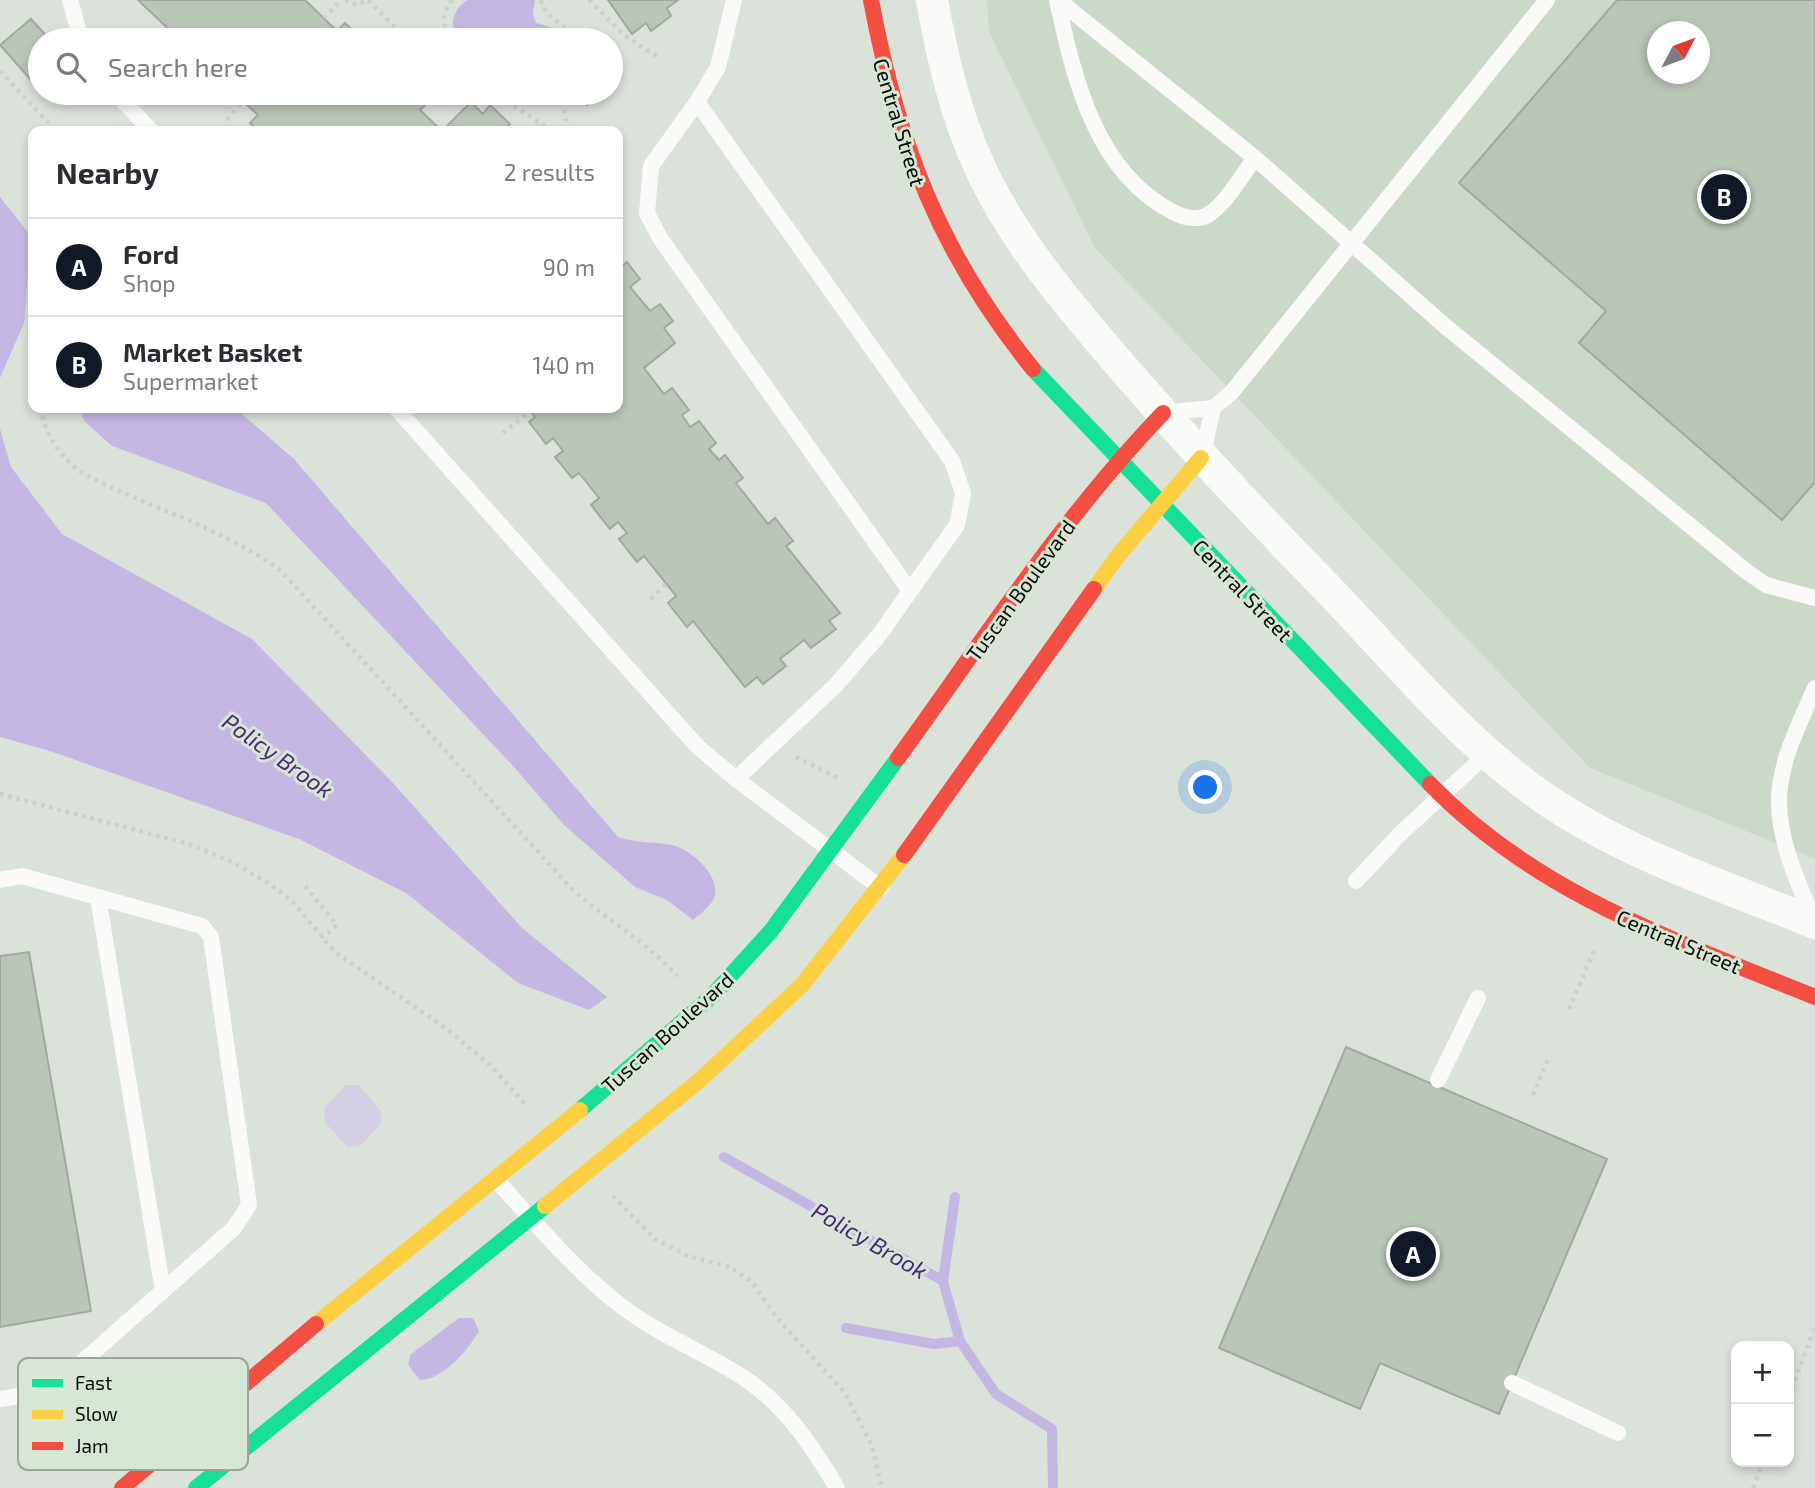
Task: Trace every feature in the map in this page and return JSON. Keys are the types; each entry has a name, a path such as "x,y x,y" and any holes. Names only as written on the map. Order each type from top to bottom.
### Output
{"main road":[{"name":"Central Street","path":"871,0 896,123 919,189 945,243 976,294 1014,348 1051,391 1442,796 1512,855 1545,878 1601,909 1815,997"},
{"name":"Tuscan Boulevard","path":"248,1381 352,1293 495,1179 712,996 771,931 1118,460 1163,414"},
{"path":"248,1446 700,1080 764,1024 802,985 881,888 1116,558 1202,458"},
{"name":"Tuscan Boulevard","path":"122,1488 143,1470"},
{"path":"196,1488 218,1470"}],"street":[{"path":"932,0 942,55 974,155 1017,232 1060,295 1202,458 1488,753 1543,797 1592,828 1656,858 1815,923"}],"lane":[{"path":"70,0 78,28"},
{"path":"734,0 718,67 698,103 651,166 647,213 660,238 910,591"},
{"path":"1057,0 1076,83 1098,134 1129,177 1156,204 1186,219 1211,214 1255,158"},
{"path":"1057,0 1255,158 1455,335 1747,572 1766,585 1815,598"},
{"path":"1202,458 1213,408 1243,380 1423,151 1547,0"},
{"path":"698,103 952,461 963,493 957,525 880,634 835,687 736,779"},
{"path":"128,105 147,126"},
{"path":"1163,414 1213,408"},
{"path":"400,413 697,746 736,779 881,888"},
{"path":"1815,688 1793,742 1779,800 1783,834 1797,880 1815,923"},
{"path":"1356,881 1402,832 1488,753"},
{"path":"0,880 22,876 202,926 211,937 249,1205 234,1228 87,1358"},
{"path":"98,897 163,1291"},
{"path":"1438,1080 1478,998"},
{"path":"495,1179 585,1275 622,1306 756,1388 783,1412 813,1449 837,1488"},
{"path":"1512,1383 1618,1433"},
{"path":"0,1399 18,1396"}],"path":[{"path":"324,18 343,0 356,5 368,0 396,28"},
{"path":"445,28 443,14 452,0"},
{"path":"541,0 542,5 566,28"},
{"path":"589,0 617,28"},
{"path":"623,34 659,58"},
{"path":"0,71 28,101"},
{"path":"32,105 51,126"},
{"path":"226,120 239,105"},
{"path":"511,105 546,126"},
{"path":"563,105 567,126"},
{"path":"41,413 45,431 61,455 77,470 220,534 257,553 281,571 572,890 599,913 654,950 682,981"},
{"path":"503,433 528,413"},
{"path":"651,599 666,584"},
{"path":"793,755 846,781"},
{"path":"0,794 189,844 232,862 270,884 292,901 335,952 447,1029 489,1065 530,1110"},
{"path":"305,886 337,925 322,937"},
{"path":"1569,1009 1595,947"},
{"path":"1533,1096 1549,1057"},
{"path":"611,1189 615,1201 655,1239 688,1256 730,1267 752,1282 778,1318 845,1392 872,1446 882,1488"},
{"path":"1794,1383 1815,1327"},
{"path":"1754,1488 1761,1467"}],"shaded area":[{"path":"987,0 1815,0 1815,859 1590,768 1095,248 989,32"},
{"path":"346,1085 359,1085 381,1111 381,1124 360,1146 347,1147 325,1122 324,1108"}],"water":[{"path":"468,0 535,0 533,14 536,23 554,28 454,28 453,19"},
{"path":"0,197 28,232 28,273 24,323 0,378"},
{"path":"82,413 241,413 294,459 618,837 672,845 695,857 713,880 715,896 711,903 693,920 667,900 635,887 564,825 514,767 266,503 112,446 84,421"},
{"path":"0,429 11,467 62,534 252,639 393,783 522,928 607,997 589,1010 518,983 406,893 299,839 50,751 0,737"},
{"path":"459,1318 473,1318 479,1331 474,1339 462,1355 446,1369 438,1375 420,1380 408,1365 410,1355"}],"building":[{"path":"138,0 305,0 334,28 167,28"},
{"path":"608,0 678,0 667,8 671,16 651,31 646,23 632,34"},
{"path":"1617,0 1815,0 1815,482 1782,520 1579,343 1606,311 1459,183"},
{"path":"31,19 39,28 28,28 28,76 0,45"},
{"path":"247,105 425,105 420,110 437,126 253,126 250,123 258,115"},
{"path":"468,105 474,105 483,114 490,105 510,124 508,126 447,126"},
{"path":"627,262 640,279 630,287 650,311 660,304 673,321 664,328 675,343 644,368 664,394 672,388 689,410 682,415 690,427 699,421 716,443 709,449 719,460 725,455 743,478 736,483 768,524 775,518 793,541 786,546 840,613 829,621 836,629 811,648 804,640 780,659 786,666 763,684 757,677 745,687 693,621 687,627 668,603 676,596 644,556 637,562 619,539 627,533 618,522 610,529 591,505 599,498 579,473 572,478 555,457 563,451 553,438 546,444 529,422 535,417 532,413 623,413 623,265"},
{"path":"29,952 91,1311 0,1327 0,956"},
{"path":"1346,1047 1607,1159 1499,1414 1380,1363 1360,1409 1219,1348"}],"waterway":[{"name":"Policy Brook","path":"724,1157 943,1281 960,1341 996,1394 1052,1429 1053,1488"},
{"path":"943,1281 955,1197"},
{"path":"846,1328 934,1344 960,1341"}],"traffic: fast":[{"path":"1033,369 1430,784"},
{"path":"580,1110 712,996 771,931 898,758"},
{"path":"248,1446 545,1206"},
{"path":"196,1488 218,1470"}],"traffic: slow":[{"path":"1094,589 1116,558 1201,458"},
{"path":"545,1206 700,1080 802,985 904,855"},
{"path":"316,1324 580,1110"}],"traffic: jam":[{"path":"871,0 895,103 927,196 972,283 1033,369"},
{"path":"898,758 1091,494 1163,413"},
{"path":"904,855 1094,589"},
{"path":"1430,784 1472,823 1516,856 1562,885 1660,934 1815,997"},
{"path":"248,1381 316,1324"},
{"path":"122,1488 143,1470"}],"place":[{"name":"Market Basket","path":"1724,197"},
{"name":"Ford","path":"1413,1254"}]}
